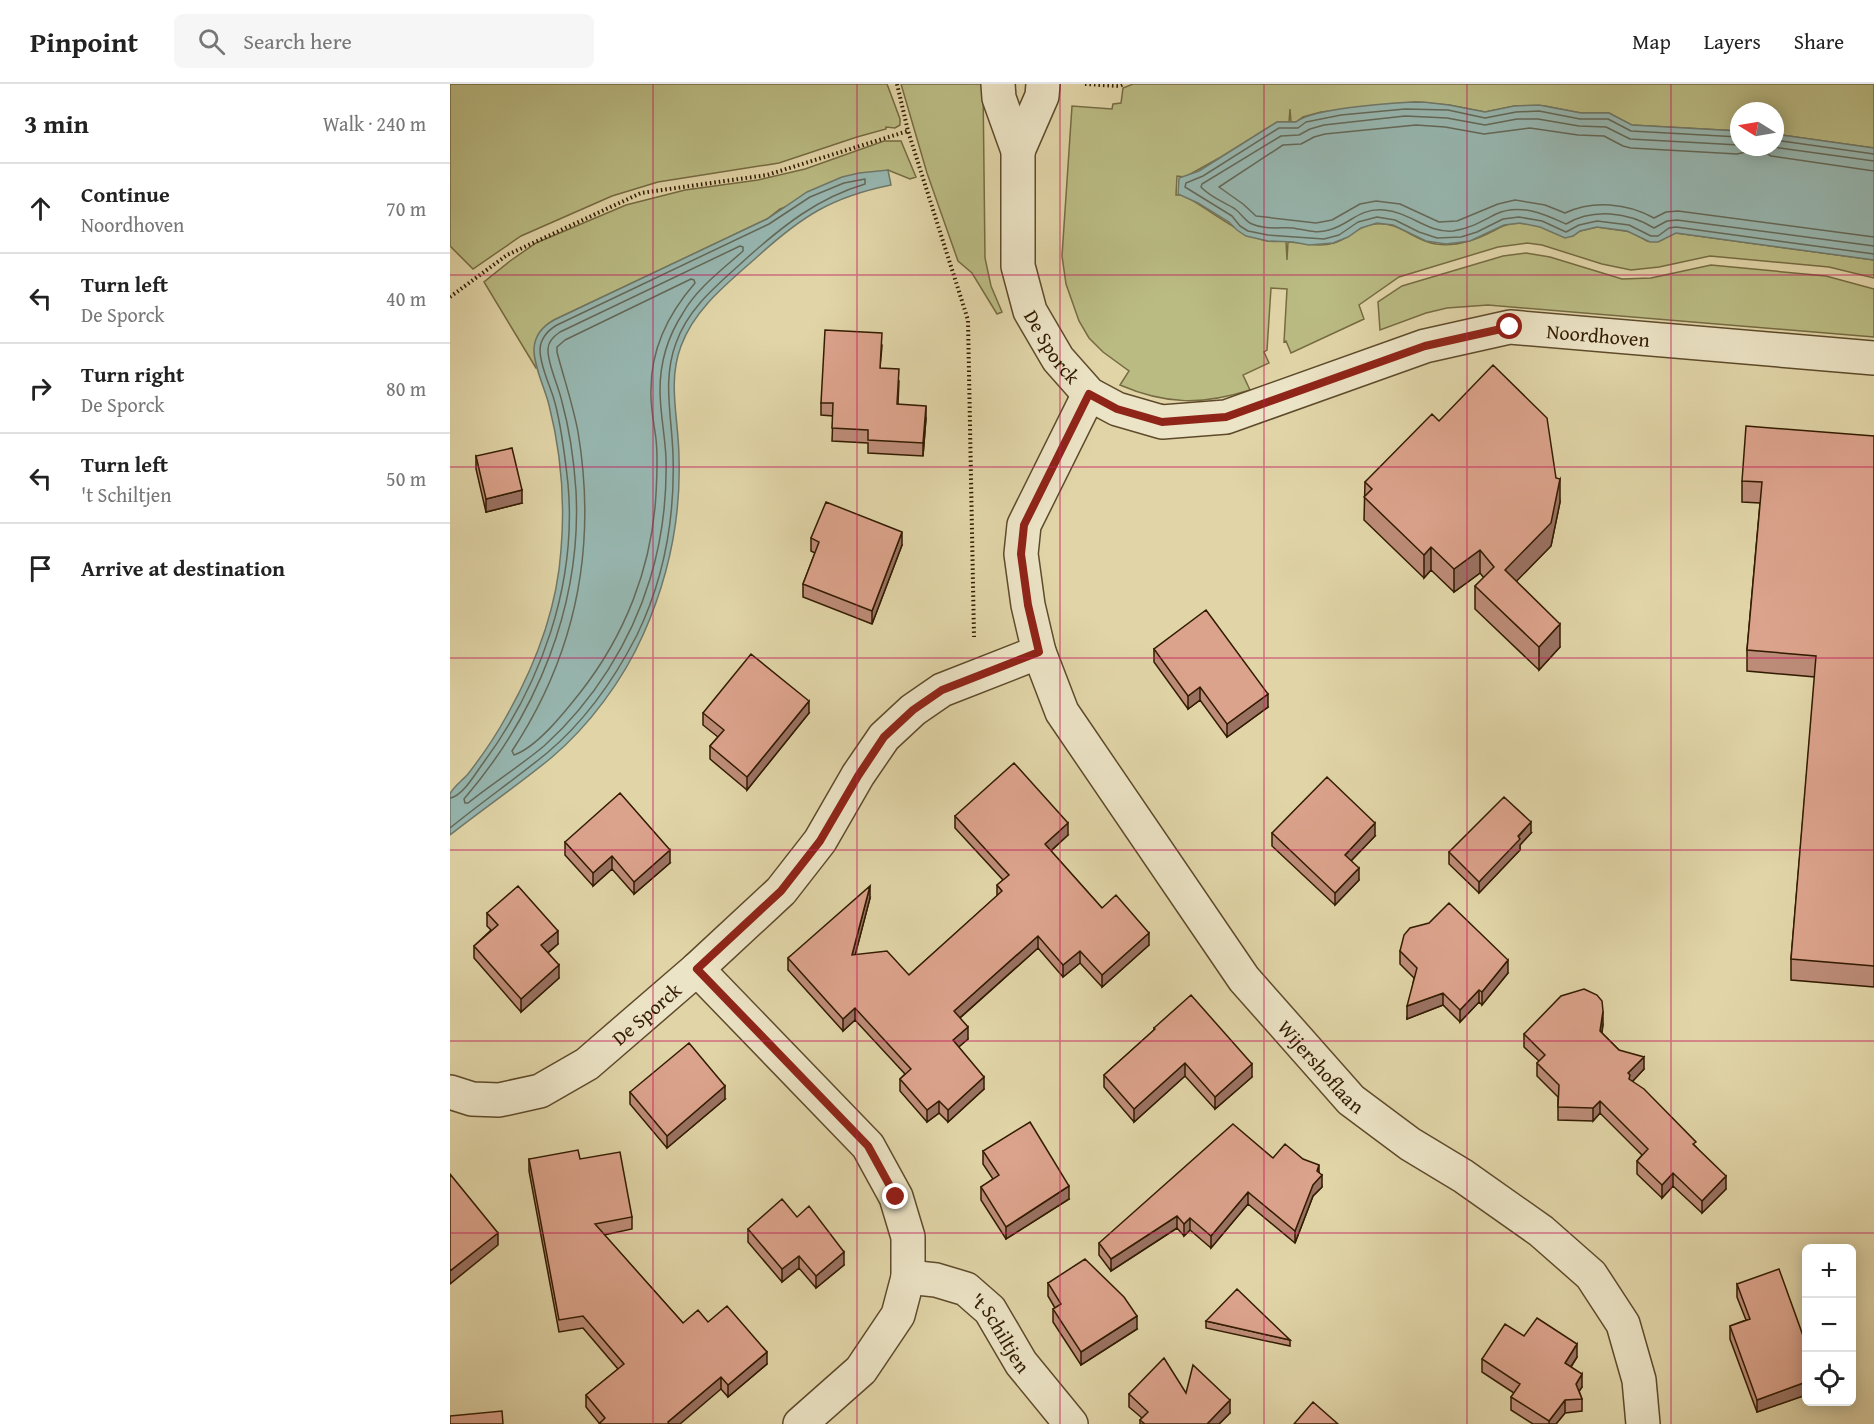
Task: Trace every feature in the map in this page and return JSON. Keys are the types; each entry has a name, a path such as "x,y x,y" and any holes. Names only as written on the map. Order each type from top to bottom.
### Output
{"street":[{"name":"De Sporck","path":"450,1092 472,1100 499,1100 540,1090 587,1064 697,969 781,891 820,841 884,737 913,710 942,690 1039,652 1028,605 1021,554 1024,525 1089,394 1058,359 1030,311 1018,266 1018,151 999,98 998,84"},
{"name":"De Sporck","path":"1018,151 1042,96 1043,84"},
{"name":"Noordhoven","path":"1089,394 1117,409 1162,422 1226,417 1425,346 1510,327 1874,358"},
{"name":"Wijershoflaan","path":"1039,652 1062,712 1244,979 1344,1092 1410,1144 1463,1176 1541,1231 1591,1275 1623,1324 1639,1380 1643,1424"},
{"path":"697,969 868,1146 896,1197 908,1237 908,1277 898,1315 861,1371 800,1424"},
{"name":"'t Schiltjen","path":"908,1277 936,1280 966,1288 990,1310 1021,1363 1071,1424"}],"path":[{"path":"897,84 908,131 968,320 975,677"},
{"path":"1085,84 1119,86 1124,84"},
{"path":"450,297 507,255 641,193 767,175 908,131"}],"green space":[{"path":"450,84 887,84 900,119 900,125 895,128 886,127 886,129 779,163 658,182 612,196 521,236 473,269 450,246"},
{"path":"901,84 983,84 985,258 991,286 1002,312 997,314 972,273 958,261 927,173"},
{"path":"1133,84 1874,84 1874,148 1784,135 1784,102 1730,102 1730,130 1631,125 1609,113 1581,113 1545,106 1515,106 1485,112 1449,105 1415,102 1321,112 1303,117 1296,122 1291,122 1290,109 1289,122 1277,122 1185,177 1177,176 1176,195 1184,195 1246,234 1269,241 1286,241 1287,260 1288,242 1328,244 1375,224 1392,225 1428,242 1443,245 1466,242 1506,225 1518,223 1573,236 1580,231 1597,227 1632,232 1647,241 1662,240 1676,233 1874,260 1874,278 1829,267 1710,256 1659,267 1631,270 1602,264 1542,245 1527,243 1498,247 1399,277 1359,305 1364,319 1291,353 1286,341 1284,342 1287,289 1271,288 1267,350 1264,352 1269,363 1243,375 1250,390 1216,398 1185,401 1137,392 1120,385 1129,371 1103,352 1089,338 1079,321 1066,284 1062,256 1072,106 1112,109 1113,104 1121,103 1123,88"},
{"path":"884,141 901,141 916,177 910,179 888,170 780,209 767,219 554,320 542,329 536,340 535,352 538,367 536,368 484,282 536,243 626,205 685,190 758,180 805,169"},
{"path":"1526,253 1550,257 1622,279 1651,278 1711,265 1826,276 1874,289 1874,337 1488,305 1447,308 1426,313 1380,330 1378,302 1402,286 1503,256"}],"water":[{"path":"1423,102 1485,112 1514,106 1539,105 1581,113 1609,113 1632,125 1730,130 1730,156 1784,156 1784,135 1874,148 1874,260 1676,233 1658,242 1650,242 1627,231 1597,227 1565,238 1540,227 1520,223 1504,225 1470,241 1446,244 1426,241 1393,225 1377,223 1361,228 1333,243 1309,245 1268,241 1246,236 1229,222 1178,194 1179,178 1199,171 1277,122 1296,122 1319,113 1395,103"},
{"path":"888,170 891,185 851,196 818,210 773,243 724,287 704,308 687,332 677,360 674,388 679,444 678,504 675,526 666,571 652,614 635,652 604,701 579,732 526,778 450,835 450,794 483,753 517,698 543,636 559,572 562,495 553,423 534,354 536,339 540,332 554,320 767,219 807,192 842,177"}],"building":[{"path":"825,330 882,333 880,368 899,369 897,404 926,406 923,443 868,440 868,430 832,428 833,403 821,403"},
{"path":"1493,365 1547,418 1556,478 1560,479 1551,523 1505,570 1560,624 1539,647 1475,586 1494,567 1480,550 1454,569 1431,547 1424,555 1364,497 1372,489 1365,482 1432,414 1439,421"},
{"path":"1746,426 1874,436 1874,966 1791,959 1816,656 1747,650 1762,482 1742,481"},
{"path":"512,448 522,490 486,499 476,456"},
{"path":"826,502 902,532 872,611 803,584 819,542 811,538"},
{"path":"1206,610 1268,694 1227,724 1200,687 1188,696 1154,649"},
{"path":"751,654 809,701 747,777 710,746 724,730 703,713"},
{"path":"1014,763 1068,823 1045,844 1102,908 1116,895 1149,933 1102,975 1080,951 1063,965 1038,936 954,1011 968,1027 953,1040 984,1077 948,1110 939,1101 927,1110 900,1079 911,1069 855,1008 843,1019 788,958 870,886 852,955 887,951 909,975 1002,891 997,885 1009,875 955,816"},
{"path":"1327,777 1375,823 1345,855 1359,868 1335,893 1272,833"},
{"path":"620,793 670,850 634,882 612,856 593,873 565,842"},
{"path":"1504,797 1531,822 1518,836 1520,839 1479,882 1449,852"},
{"path":"518,886 558,931 541,945 559,965 521,999 474,946 498,925 487,913"},
{"path":"1449,903 1508,960 1482,992 1479,990 1460,1010 1443,993 1407,1006 1417,968 1400,951 1404,935 1410,928 1429,923"},
{"path":"1584,989 1597,995 1602,1001 1600,1031 1619,1050 1644,1057 1628,1073 1629,1079 1644,1089 1696,1142 1693,1144 1726,1176 1702,1201 1673,1173 1662,1185 1637,1161 1648,1149 1600,1101 1593,1108 1558,1107 1559,1085 1537,1063 1545,1055 1524,1034 1561,996"},
{"path":"1191,995 1252,1064 1215,1097 1185,1063 1134,1109 1104,1075"},
{"path":"689,1043 725,1086 667,1136 630,1092"},
{"path":"1030,1122 1069,1186 1006,1227 981,1187 999,1175 983,1151"},
{"path":"1233,1124 1273,1158 1285,1144 1303,1159 1319,1165 1317,1171 1322,1175 1313,1185 1295,1231 1248,1192 1211,1236 1190,1218 1184,1224 1177,1216 1111,1259 1099,1243"},
{"path":"578,1150 580,1159 620,1152 632,1217 595,1224 683,1323 698,1310 708,1322 727,1306 767,1352 728,1385 721,1377 668,1422 669,1424 599,1424 605,1418 586,1395 624,1364 583,1316 559,1320 529,1159"},
{"path":"450,1174 498,1233 450,1271"},
{"path":"782,1199 797,1217 809,1206 844,1252 816,1276 799,1256 782,1269 748,1229"},
{"path":"1085,1259 1124,1297 1137,1316 1081,1352 1053,1309 1061,1304 1048,1283"},
{"path":"1779,1269 1802,1333 1802,1383 1757,1400 1730,1326 1750,1319 1737,1284"},
{"path":"1237,1289 1290,1340 1206,1321"},
{"path":"1537,1318 1577,1344 1565,1363 1582,1374 1576,1384 1582,1399 1565,1400 1549,1421 1511,1397 1520,1384 1482,1359 1505,1324 1524,1336"},
{"path":"1164,1358 1186,1393 1193,1365 1230,1400 1207,1424 1145,1424 1140,1420 1148,1412 1129,1394"},
{"path":"1313,1402 1338,1424 1294,1424"},
{"path":"502,1411 503,1424 450,1424 450,1416"}],"route":[{"path":"896,1197 868,1146 697,969 781,891 820,841 884,737 913,710 942,690 1039,652 1028,605 1021,554 1024,525 1089,394 1117,409 1162,422 1226,417 1425,346 1510,327"}]}
